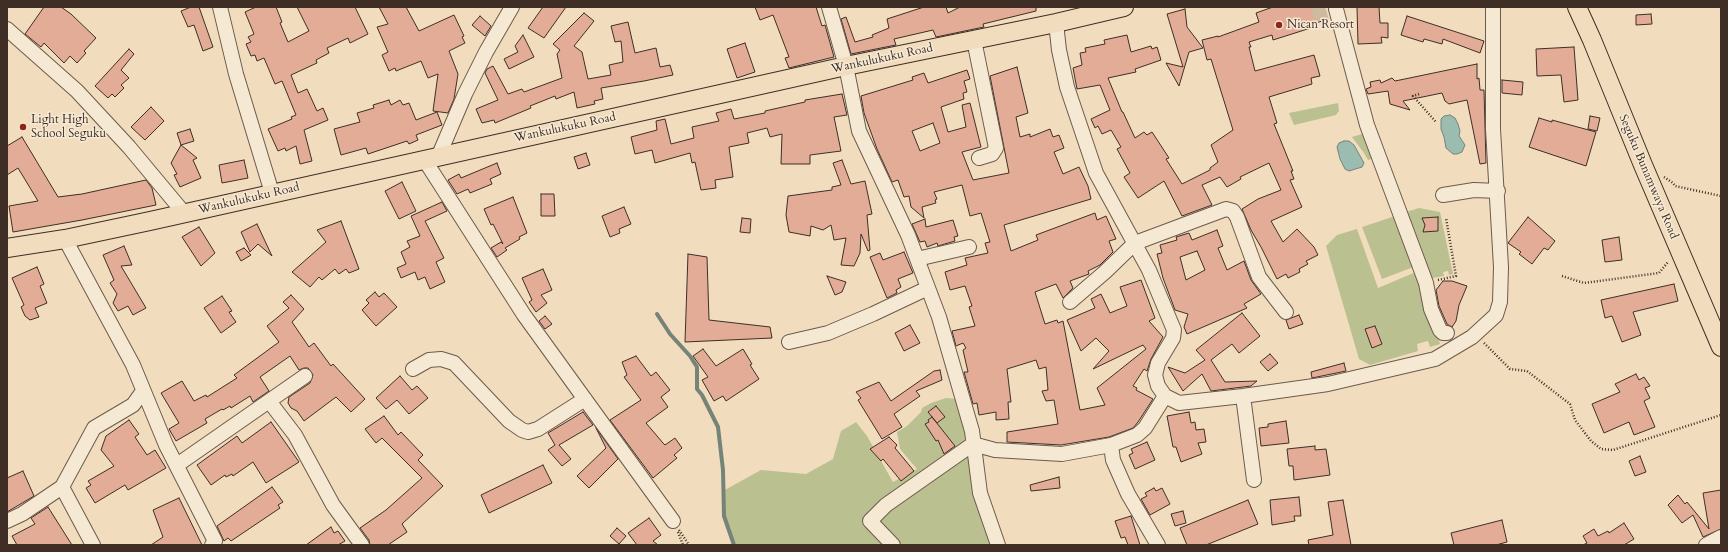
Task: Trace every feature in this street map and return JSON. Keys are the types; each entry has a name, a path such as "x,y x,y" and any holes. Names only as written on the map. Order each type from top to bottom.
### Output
{"main road":[{"name":"Wankulukuku Road","path":"7,248 65,239 846,66 1056,23 1075,13 1124,7"},
{"name":"Seguku Bunamwaya Road","path":"1577,7 1721,347"}],"street":[{"path":"220,7 240,88 272,193"},
{"path":"512,7 486,52 432,157 524,315 673,521"},
{"path":"829,7 846,66 859,132 908,235 939,317 972,432 980,493 998,545"},
{"path":"1056,23 1059,50 1067,87 1096,173 1149,270 1174,330 1173,338 1155,369 1155,375 1158,386 1165,396 1179,403 1328,384 1435,359 1476,334 1496,315 1500,302 1501,267 1498,191 1493,129 1493,7"},
{"path":"1336,9 1367,126 1426,283 1431,309 1440,330 1447,334"},
{"path":"7,29 77,91 129,147 184,213"},
{"path":"974,40 996,148 992,154 979,158"},
{"path":"1443,195 1474,190 1498,191"},
{"path":"1070,302 1105,272 1135,243 1222,209 1233,211 1237,217 1259,277 1286,312"},
{"path":"65,239 133,365 166,445 215,541 212,545"},
{"path":"917,259 969,247"},
{"path":"789,342 828,333 928,288"},
{"path":"413,369 429,360 441,359 454,363 509,421 522,430 528,432 538,429 586,400"},
{"path":"177,465 305,376"},
{"path":"7,521 22,514 62,487 94,428 133,405 143,391"},
{"path":"973,444 995,450 1062,454 1111,445 1137,435 1145,428 1165,396"},
{"path":"1243,396 1254,480"},
{"path":"269,401 295,435 333,505 362,545"},
{"path":"893,545 870,521 886,505 973,444"},
{"path":"1111,445 1113,460 1128,494 1158,545"},
{"path":"62,487 93,545"},
{"path":"1706,545 1721,537"}],"path":[{"path":"1419,94 1412,96 1436,122"},
{"path":"1643,165 1659,173 1675,186 1721,196"},
{"path":"1426,283 1456,276 1446,218"},
{"path":"1562,276 1584,283 1659,273 1669,262"},
{"path":"1476,334 1492,353 1510,369 1527,371 1570,404 1575,420 1591,441 1602,449 1613,450 1721,415"}],"green space":[{"path":"1338,103 1339,111 1336,115 1294,125 1289,113"},
{"path":"1365,133 1374,158 1368,160 1352,137"},
{"path":"1419,208 1440,212 1453,274 1449,275 1448,271 1443,272 1444,276 1426,279 1406,212"},
{"path":"1395,216 1416,266 1382,279 1362,227"},
{"path":"1357,229 1378,288 1416,272 1440,344 1430,347 1428,341 1417,344 1418,351 1370,365 1359,359 1326,246 1337,235"},
{"path":"946,398 956,399 962,416 974,494 994,545 734,545 724,516 723,491 761,470 806,474 833,459 841,431 856,422 867,436 893,482 917,469 900,449 897,432 907,426 921,412 922,408"}],"water":[{"path":"1450,115 1455,118 1458,124 1460,131 1459,136 1465,145 1462,152 1457,154 1453,154 1446,148 1441,129 1441,119 1444,116"},
{"path":"1349,141 1354,145 1364,163 1362,167 1349,171 1345,169 1340,159 1337,147 1339,143"}],"building":[{"path":"44,7 61,7 71,14 96,38 84,51 86,53 77,63 70,56 64,63 44,43 41,47 25,34"},
{"path":"191,7 199,7 213,47 203,51 194,25 188,27 181,11"},
{"path":"256,7 276,7 282,22 280,23 288,42 309,31 297,7 355,7 368,34 350,43 348,38 327,48 329,53 316,60 317,63 291,75 298,93 307,89 317,111 323,108 328,120 304,130 312,161 300,164 296,146 286,151 285,148 278,151 268,129 292,119 291,117 296,115 282,81 275,84 264,58 257,61 255,55 251,56 246,44 251,42 248,37 254,34 245,12"},
{"path":"379,7 406,7 419,31 454,15 464,36 462,37 465,43 449,51 458,74 454,99 448,113 433,111 438,74 428,78 421,61 396,71 395,68 389,71 382,55 388,52 377,27 388,24"},
{"path":"543,7 566,7 544,38 528,28"},
{"path":"755,7 816,7 822,26 825,25 834,57 789,68 785,58 789,57 773,15 760,20"},
{"path":"924,7 946,7 948,13 960,7 1036,7 1036,11 983,24 984,27 936,37 933,30 894,39 896,45 851,54 841,19 846,17 855,42 873,37 872,35 889,28 887,19"},
{"path":"1273,7 1322,7 1325,20 1316,23 1317,26 1273,40 1272,35 1249,42 1255,71 1314,55 1320,76 1311,78 1312,84 1269,97 1277,123 1274,124 1293,171 1291,171 1294,179 1290,180 1302,207 1271,221 1283,242 1297,229 1314,247 1318,255 1306,261 1308,264 1299,269 1300,272 1288,278 1286,274 1277,279 1251,230 1242,209 1258,199 1281,190 1269,163 1240,177 1241,179 1227,187 1220,177 1202,185 1212,205 1182,216 1164,181 1138,198 1124,177 1130,173 1117,149 1121,147 1111,130 1102,134 1098,126 1095,128 1091,119 1110,110 1100,85 1077,89 1073,68 1082,65 1080,53 1086,52 1085,48 1105,44 1104,40 1127,35 1131,52 1151,46 1152,49 1157,47 1161,60 1135,69 1136,72 1108,78 1135,138 1144,132 1147,135 1152,132 1169,158 1166,159 1182,184 1210,170 1210,168 1218,162 1211,145 1233,130 1211,59 1207,60 1202,40 1218,37 1259,22 1256,13"},
{"path":"1357,7 1379,7 1380,23 1388,23 1388,38 1381,37 1382,43 1358,44"},
{"path":"1185,9 1187,27 1203,48 1189,52 1179,86 1166,63 1183,67 1167,14"},
{"path":"584,13 594,21 574,46 582,52 588,79 611,75 609,65 623,62 621,41 615,42 611,26 628,22 635,53 656,48 660,67 670,65 673,75 601,88 603,99 594,101 595,104 577,108 574,92 556,99 555,96 495,123 494,120 482,123 476,109 498,100 485,73 487,69 493,66 508,94 522,89 524,92 562,78 557,54 560,50 553,44"},
{"path":"1651,14 1652,24 1636,25 1636,15"},
{"path":"480,16 491,26 485,36 472,25"},
{"path":"1407,16 1484,41 1480,53 1443,39 1442,44 1424,39 1423,42 1401,35"},
{"path":"523,35 534,57 509,69 504,59 518,52 515,46"},
{"path":"745,43 755,72 737,78 727,49"},
{"path":"1574,47 1578,100 1564,102 1561,75 1537,76 1536,49"},
{"path":"129,49 134,54 121,70 129,78 121,85 124,88 115,97 112,94 108,98 95,86"},
{"path":"1477,64 1477,79 1479,78 1480,90 1484,90 1486,163 1480,164 1467,100 1449,104 1445,101 1442,93 1403,101 1410,110 1390,104 1388,91 1368,94 1366,89 1371,87 1370,82 1380,80 1381,83 1392,78 1395,81"},
{"path":"1017,67 1028,113 1016,117 1020,137 1030,134 1030,137 1050,129 1053,137 1059,135 1064,148 1054,152 1063,174 1079,167 1088,186 1091,199 1004,225 1011,251 1038,240 1036,235 1095,213 1097,220 1106,216 1116,239 1109,241 1113,252 1100,265 1088,271 1089,274 1070,281 1073,288 1063,298 1056,284 1035,292 1045,324 1057,320 1058,323 1063,321 1080,410 1105,405 1097,388 1146,349 1143,345 1093,369 1109,351 1096,338 1081,351 1067,320 1095,308 1091,299 1101,294 1110,313 1127,306 1120,287 1141,280 1155,318 1149,321 1163,337 1151,359 1147,371 1144,369 1133,386 1137,388 1136,390 1153,399 1133,428 1109,437 1061,445 1007,442 1007,432 1058,424 1054,400 1046,401 1042,391 1048,390 1046,367 1039,369 1036,360 1007,369 1011,402 1008,402 1009,419 996,420 996,412 979,415 977,403 973,404 964,372 968,372 963,350 966,348 963,343 956,346 952,331 975,326 969,307 972,306 965,286 950,290 945,272 967,265 965,258 988,253 985,243 990,242 981,213 970,216 962,185 934,192 937,199 935,200 936,203 922,207 924,218 911,207 909,196 904,197 898,180 892,182 877,149 864,113 861,96 913,80 912,77 924,73 928,83 967,70 970,79 964,81 967,92 963,93 964,99 941,107 948,132 966,127 962,105 970,103 981,147 962,152 973,180 1009,173 990,76","holes":["933,123 940,143 920,151 912,131"]},
{"path":"1502,80 1523,82 1522,95 1502,93"},
{"path":"842,94 847,115 834,117 841,151 810,155 810,164 781,164 782,134 770,137 767,128 747,133 749,143 729,147 733,177 715,180 716,188 701,190 695,162 692,163 690,153 655,163 652,150 635,154 631,137 657,130 656,121 665,119 671,144 694,138 692,127 719,121 716,113 731,109 734,119 765,113 765,111 805,102 805,100"},
{"path":"389,100 391,105 400,100 403,105 409,103 416,120 437,112 442,125 416,135 418,140 409,144 407,141 368,154 366,148 341,155 334,129 360,122 357,113 374,108 373,105"},
{"path":"151,107 164,121 145,140 131,127"},
{"path":"1590,116 1600,118 1597,131 1588,129"},
{"path":"1539,118 1596,132 1586,166 1529,147"},
{"path":"190,129 194,141 181,145 177,133"},
{"path":"22,137 58,197 82,194 146,180 152,188 156,205 13,232 9,206 38,201 18,168 7,175 7,146"},
{"path":"181,145 197,158 193,160 201,178 180,187 174,175 177,174 171,163"},
{"path":"586,153 590,165 578,169 574,157"},
{"path":"244,160 248,178 222,183 219,165"},
{"path":"842,160 851,184 865,181 872,214 867,215 870,250 868,251 861,234 860,253 854,266 841,265 846,238 834,240 831,225 823,230 811,226 810,236 789,232 786,215 788,196 832,190 832,187 841,185 833,163"},
{"path":"497,163 501,174 490,179 492,184 470,193 468,189 457,194 448,180 459,174 461,178"},
{"path":"402,182 416,211 399,219 385,191"},
{"path":"541,194 554,194 555,216 541,216"},
{"path":"513,197 527,233 519,237 520,239 505,248 507,250 497,257 491,248 501,242 503,244 493,224 491,225 484,209"},
{"path":"442,202 447,211 425,221 444,258 436,262 445,282 430,289 425,277 418,280 415,272 401,278 397,268 406,264 401,252 410,247 407,241 420,236 411,216"},
{"path":"624,207 631,224 619,229 620,233 610,237 602,216"},
{"path":"1438,217 1438,231 1423,232 1425,225 1422,218"},
{"path":"1528,217 1555,241 1548,250 1544,248 1532,264 1519,254 1521,252 1508,243"},
{"path":"742,218 751,219 750,233 740,232"},
{"path":"925,219 926,227 953,220 958,236 954,237 955,241 938,246 937,243 927,247 925,241 920,242 912,224"},
{"path":"341,221 359,269 349,273 346,269 339,274 335,269 322,280 319,277 310,287 292,272 326,242 317,230"},
{"path":"257,224 272,256 258,244 250,252 241,232"},
{"path":"199,227 215,253 201,266 182,237"},
{"path":"1217,230 1223,246 1218,248 1227,270 1244,261 1251,280 1261,294 1244,304 1247,308 1187,334 1184,327 1188,314 1175,310 1163,278 1157,254 1162,253 1160,245 1177,240 1176,237 1189,233 1192,240","holes":["1197,251 1205,270 1186,280 1180,257"]},
{"path":"1619,237 1622,260 1605,262 1602,240"},
{"path":"124,246 132,265 121,266 146,308 133,315 128,306 118,311 113,303 117,294 110,283 114,280 103,255"},
{"path":"244,248 251,255 241,261 236,252"},
{"path":"904,252 913,273 898,279 901,287 896,290 897,293 887,298 870,257 880,253 883,260"},
{"path":"688,254 707,257 709,320 770,327 772,338 685,342"},
{"path":"37,267 44,284 40,286 47,303 35,308 39,317 30,320 25,316 21,307 24,305 12,278"},
{"path":"543,269 552,290 541,295 547,303 536,312 529,302 532,300 522,278"},
{"path":"827,276 846,282 842,292 835,295"},
{"path":"1443,281 1452,281 1467,286 1459,305 1456,321 1452,327 1447,324 1439,306 1436,290"},
{"path":"1674,284 1678,301 1633,312 1641,335 1622,342 1612,316 1605,318 1601,300"},
{"path":"375,292 379,297 384,293 397,307 376,326 362,310 369,303 366,300"},
{"path":"291,295 304,309 292,322 309,347 314,343 331,366 333,364 365,399 351,412 336,397 304,421 297,411 291,408 288,403 289,397 310,383 313,375 308,368 299,370 290,356 260,377 269,391 253,402 250,396 231,408 230,406 223,410 222,409 205,419 207,423 176,441 169,429 179,423 161,393 182,381 194,401 206,395 207,397 237,378 234,375 279,342 267,326 289,308 283,302"},
{"path":"222,296 232,311 229,312 236,322 221,333 204,308"},
{"path":"1242,313 1260,336 1239,353 1232,344 1211,360 1225,382 1257,381 1251,386 1211,391 1202,374 1183,391 1168,367 1185,373 1205,360 1196,350"},
{"path":"1299,315 1303,324 1289,329 1286,320"},
{"path":"545,316 552,324 545,329 539,321"},
{"path":"910,325 920,343 904,351 895,333"},
{"path":"1375,326 1382,344 1372,348 1365,329"},
{"path":"703,349 716,366 743,349 752,364 750,365 759,379 726,401 723,396 714,401 702,380 708,377 693,356"},
{"path":"1270,354 1278,363 1268,371 1260,362"},
{"path":"636,356 651,376 656,372 670,390 661,397 668,407 646,423 665,445 675,438 682,448 674,455 677,458 653,478 610,420 641,400 624,377 627,375 622,362"},
{"path":"1344,363 1346,371 1312,378 1311,372"},
{"path":"940,370 942,380 916,391 920,396 894,414 902,427 882,439 858,400 861,398 856,392 879,382 891,401 934,371"},
{"path":"1636,374 1639,380 1644,377 1650,386 1645,388 1650,398 1644,401 1655,427 1634,435 1629,422 1604,433 1592,404 1620,392 1615,384"},
{"path":"400,376 412,390 417,386 428,398 409,414 397,400 386,409 376,398"},
{"path":"936,406 945,417 937,423 928,412"},
{"path":"583,412 593,425 559,445 571,459 562,466 548,450 555,445 548,433"},
{"path":"1189,412 1191,423 1195,422 1196,430 1204,429 1206,442 1198,443 1202,454 1181,462 1176,447 1173,447 1167,416"},
{"path":"384,416 398,435 401,432 423,455 418,460 443,486 402,524 407,532 388,545 370,545 369,540 360,528 386,510 422,478 382,438 376,443 365,429"},
{"path":"932,417 955,446 944,454 938,440 936,441 925,424 929,422 928,420"},
{"path":"129,420 139,434 135,437 147,455 155,450 166,468 128,490 125,485 95,503 86,488 91,485 88,481 114,466 101,450 106,436"},
{"path":"1286,421 1289,443 1261,446 1259,428 1268,427 1268,424"},
{"path":"271,422 299,462 266,483 253,462 233,476 232,474 226,477 225,475 211,485 197,465 237,436 242,443"},
{"path":"596,428 618,459 589,488 577,476 606,448"},
{"path":"889,437 897,445 895,448 914,471 901,481 883,459 881,461 870,449"},
{"path":"1147,442 1155,460 1135,469 1129,455 1133,453 1131,449"},
{"path":"1315,446 1315,450 1326,449 1330,475 1294,480 1293,466 1289,466 1287,449"},
{"path":"1640,456 1646,472 1635,476 1629,461"},
{"path":"543,465 552,483 489,513 481,495"},
{"path":"23,471 34,496 7,512 7,478"},
{"path":"1059,477 1060,488 1031,491 1030,485"},
{"path":"272,487 283,502 278,505 280,508 231,541 228,538 224,541 217,526"},
{"path":"1154,488 1156,491 1162,488 1170,504 1150,515 1141,499 1147,496 1145,493"},
{"path":"1721,490 1721,529 1703,537 1693,515 1682,523 1668,505 1678,495 1685,504 1687,502 1709,529 1703,493"},
{"path":"1299,497 1301,516 1294,516 1295,521 1272,525 1270,500"},
{"path":"179,498 202,545 151,545 163,537 153,510"},
{"path":"1248,500 1258,524 1206,545 1187,545 1180,528"},
{"path":"1343,500 1351,545 1309,545 1308,540 1333,535 1328,502"},
{"path":"48,507 72,545 17,545 12,536 35,524 31,518"},
{"path":"1183,511 1186,523 1175,526 1171,514"},
{"path":"1131,516 1140,545 1128,545 1125,537 1121,538 1115,521"},
{"path":"649,518 661,535 653,541 658,545 637,545 628,533"},
{"path":"1502,520 1507,542 1496,545 1454,545 1451,533"},
{"path":"1624,523 1634,539 1624,545 1583,545 1587,543 1583,536 1594,529 1598,536 1608,531 1609,533"},
{"path":"331,527 334,533 338,531 345,541 338,545 306,545"},
{"path":"617,528 626,536 619,544 610,536"}],"waterway":[{"path":"657,314 670,334 690,356 697,367 697,389 702,395 718,427 723,470 724,516 734,545"}],"tunnel":[{"path":"1318,7 1322,21"}],"place":[{"name":"Nican Resort","path":"1279,25"},
{"name":"Light High School Seguku","path":"23,127"}]}
